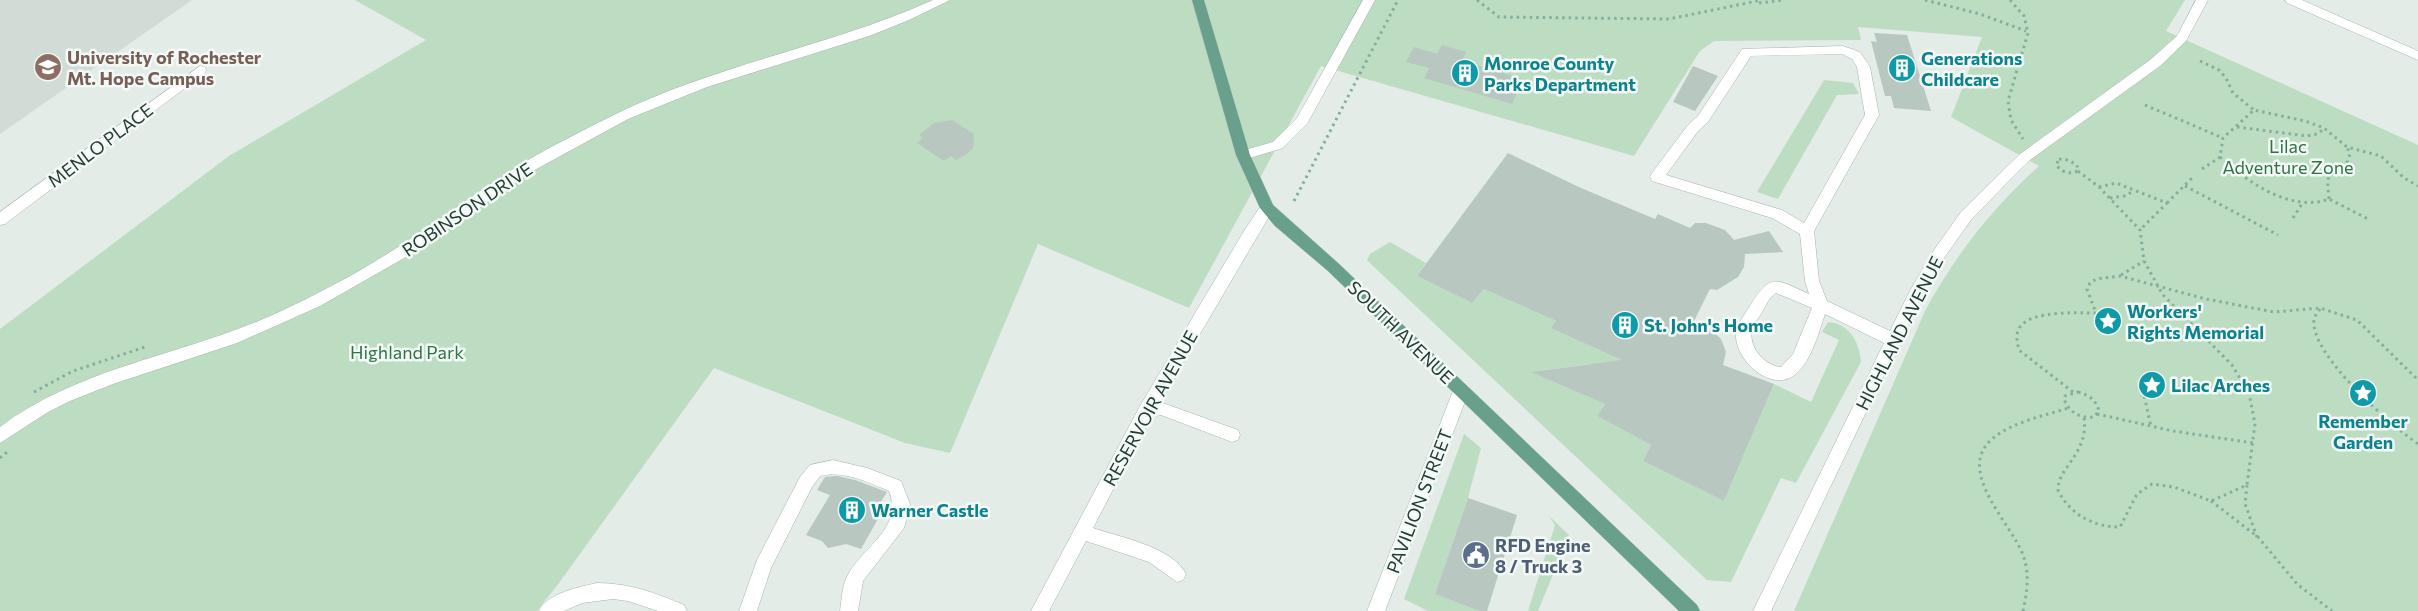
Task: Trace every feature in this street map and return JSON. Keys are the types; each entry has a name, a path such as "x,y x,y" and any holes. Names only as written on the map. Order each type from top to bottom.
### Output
{"main road":[{"name":"SOUTH AVENUE","path":"1198,0 1243,155 1267,208 1280,222 1333,267 1691,611"}],"street":[{"name":"ROBINSON DRIVE","path":"0,436 33,412 84,386 253,331 328,295 396,256 532,165 570,142 628,114 739,72 859,36 944,0"},
{"path":"1243,155 1278,146 1302,121 1369,0"},
{"name":"HIGHLAND AVENUE","path":"1762,611 1893,340 1939,254 1966,216 2025,157 2155,63 2182,38 2202,0"},
{"path":"2291,0 2418,56"},
{"path":"1807,230 1777,214 1657,177 1692,128 1703,119 1747,52 1843,50 1852,52 1859,58 1872,101 1872,115 1807,230 1812,281 1821,304 1806,343 1791,369 1783,373 1770,372 1756,363 1745,344 1744,332 1764,293 1770,288 1779,287 1821,304 1893,340"},
{"name":"MENLO PLACE","path":"0,220 200,70"},
{"name":"RESERVOIR AVENUE","path":"1040,611 1146,411 1267,208"},
{"name":"PAVILION STREET","path":"1376,611 1461,391"},
{"path":"1146,411 1161,408 1232,435"},
{"path":"748,611 763,566 806,482 814,470 829,466 879,479 895,486 902,504 896,528 856,578 849,611"},
{"path":"1082,532 1155,556 1177,574"},
{"path":"548,611 570,599 610,590 631,592 678,611"}],"path":[{"path":"1294,201 1398,0"},
{"path":"1477,0 1499,17 1669,19 1762,0"},
{"path":"1751,3 1784,0"},
{"path":"1924,0 1980,14 2026,31"},
{"path":"2010,0 2022,13 2026,31 2023,58 2009,85 2006,106 2012,128 2022,140"},
{"path":"2200,61 2219,70 2233,93 2254,110 2305,121 2324,128 2347,147 2350,154 2347,163 2329,173 2327,177 2329,199"},
{"path":"2145,105 2167,117 2223,138"},
{"path":"2220,157 2223,138 2237,127 2238,122 2254,110"},
{"path":"2237,127 2307,136 2317,134 2324,128"},
{"path":"2347,147 2361,149 2381,156 2404,178 2418,186"},
{"path":"2051,157 2057,160 2072,161 2077,165 2078,172 2099,187 2140,230 2144,261 2170,304 2232,365 2249,393 2255,424 2244,504 2258,537"},
{"path":"2202,169 2205,164 2220,157"},
{"path":"2220,157 2243,177 2263,188 2290,199 2304,202 2317,202 2329,199 2370,220"},
{"path":"2057,160 2056,165 2063,172 2070,174 2078,172"},
{"path":"2140,230 2192,178"},
{"path":"2099,187 2116,183 2166,203"},
{"path":"2185,186 2278,235"},
{"path":"2109,198 2124,196 2134,191"},
{"path":"2293,218 2304,202"},
{"path":"2120,276 2144,261"},
{"path":"2097,414 2098,407 2093,399 2083,393 2073,392 2019,350 2015,340 2016,330 2024,321 2037,317 2096,313 2087,289 2090,282 2096,279 2120,276 2159,287 2274,312 2320,308 2357,320 2418,380"},
{"path":"2320,308 2314,317 2315,329 2323,347 2373,410 2399,432 2418,444"},
{"path":"2143,390 2150,427"},
{"path":"2073,392 2065,396 2064,400 2068,408 2084,418 2094,417 2097,414 2150,427 2254,442"},
{"path":"2023,611 2028,595 2028,578 2023,554 1983,483 1979,465 1982,450 1990,440 2004,433 2068,408"},
{"path":"2084,418 2086,426 2081,450 2058,484 2058,492 2076,513 2095,525 2107,528 2120,527 2130,511 2137,494 2152,484 2174,487 2211,501 2258,537 2297,584 2332,611"},
{"path":"2211,501 2247,485"}],"shaded area":[{"name":"University of Rochester Mt. Hope Campus","path":"0,0 192,0 0,134"}],"green space":[{"name":"Highland Park","path":"355,0 2185,0 2166,31 2418,145 2418,611 1794,611 1925,311 1962,252 1990,216 2039,166 1951,117 1982,37 1858,27 1861,40 1714,41 1700,51 1634,156 1321,66 1189,308 1038,244 950,453 905,443 714,368 537,611 0,611 0,329 229,156 426,40"},
{"path":"1824,80 1853,83 1859,94 1837,95 1778,199 1757,192"},
{"path":"1390,242 1426,263 1417,276 1472,303 1484,289 1556,321 1552,327 1628,362 1621,377 1590,364 1532,372 1605,404 1597,416 1651,445 1643,461 1724,501 1774,384 1811,402 1839,340 1822,332 1828,322 1842,326 1852,335 1856,341 1861,362 1796,483 1781,478 1731,582 1707,580 1367,260 1370,254"},
{"path":"1464,434 1481,448 1468,498 1435,594 1479,611 1428,611 1404,599"},
{"path":"1549,516 1569,535 1538,611 1528,611 1555,525"}],"building":[{"name":"Generations Childcare","path":"1874,33 1907,35 1931,111 1894,108 1891,96 1885,96 1871,41 1877,42"},
{"name":"Monroe County Parks Department","path":"1442,45 1466,52 1462,61 1523,79 1512,104 1424,78 1429,68 1406,62 1414,47 1437,54"},
{"path":"1693,66 1718,76 1695,111 1673,102"},
{"path":"952,120 974,134 973,148 967,154 956,160 951,156 944,161 917,143 923,138 919,135 934,123"},
{"name":"St. John's Home","path":"1508,153 1581,188 1655,219 1658,214 1690,228 1695,223 1706,223 1725,230 1734,240 1769,231 1783,252 1745,254 1744,267 1738,277 1717,290 1710,289 1692,325 1715,333 1721,339 1726,352 1723,365 1774,384 1724,501 1643,461 1651,445 1597,416 1605,404 1531,372 1622,360 1551,328 1556,321 1484,289 1472,303 1417,276"},
{"name":"Warner Castle","path":"837,476 855,480 887,492 877,508 883,510 861,549 846,544 828,548 822,541 806,535 830,495 817,490 825,477"},
{"name":"RFD Engine 8 / Truck 3","path":"1468,498 1517,515 1487,611 1479,611 1435,594"}],"place":[{"name":"University of Rochester Mt. Hope Campus","path":"48,67"},
{"name":"Generations Childcare","path":"1902,68"},
{"name":"Monroe County Parks Department","path":"1465,73"},
{"name":"Workers' Rights Memorial","path":"2108,321"},
{"name":"St. John's Home","path":"1625,325"},
{"name":"Lilac Arches","path":"2152,385"},
{"name":"Remember Garden","path":"2363,393"},
{"name":"Warner Castle","path":"852,510"},
{"name":"RFD Engine 8 / Truck 3","path":"1476,555"}],"park label":[{"name":"Lilac Adventure Zone","path":"2288,156"}]}
